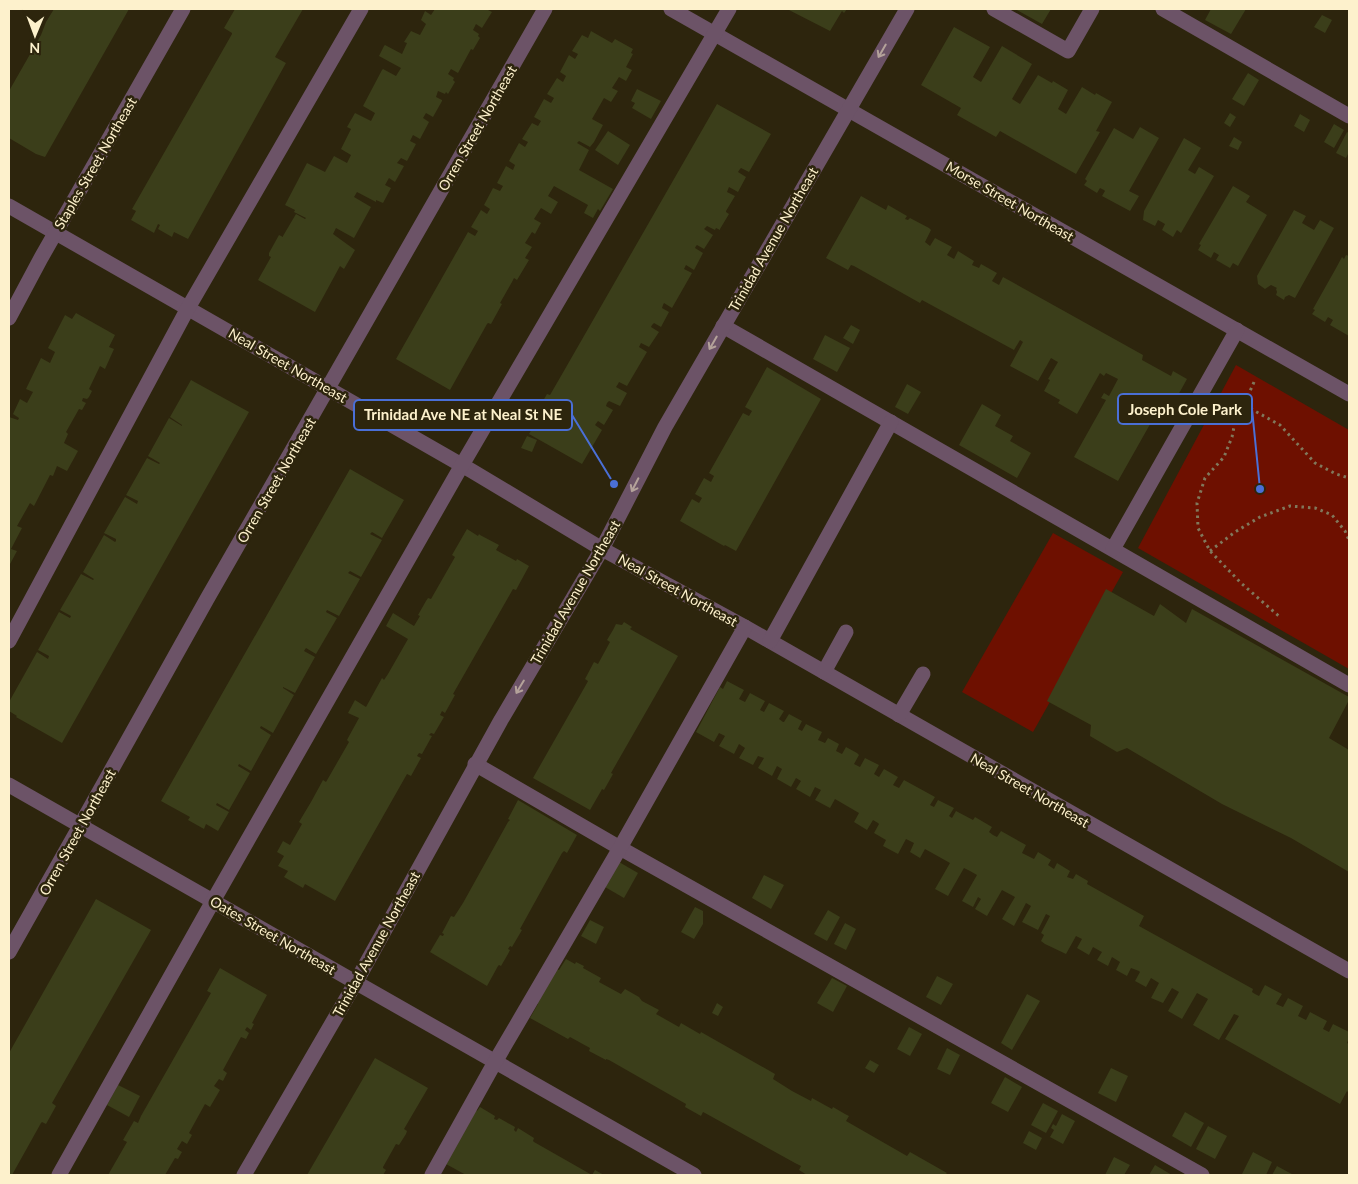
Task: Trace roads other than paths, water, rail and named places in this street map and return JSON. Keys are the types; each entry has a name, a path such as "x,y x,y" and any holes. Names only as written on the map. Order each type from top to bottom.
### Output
{"street":[{"name":"Staples Street Northeast","path":"9,318 55,232 182,9"},
{"path":"9,641 188,308 361,9"},
{"name":"Orren Street Northeast","path":"9,952 207,599 545,9"},
{"name":"Morse Street Northeast","path":"671,9 1349,394"},
{"path":"59,1175 462,465 729,9"},
{"name":"Trinidad Avenue Northeast","path":"244,1175 356,982 476,764 602,549 665,427 907,9"},
{"path":"994,9 1068,51 1092,9"},
{"path":"1163,9 1349,116"},
{"name":"Neal Street Northeast","path":"9,206 462,465 602,549 745,627 1349,971"},
{"path":"723,326 1349,686"},
{"path":"1113,550 1237,330"},
{"path":"770,642 891,422"},
{"path":"432,1175 745,627"},
{"path":"824,672 846,632"},
{"path":"899,715 923,674"},
{"path":"476,764 620,848 1202,1175"},
{"name":"Oates Street Northeast","path":"9,784 694,1175"}],"place":[{"name":"Trinidad Ave NE at Neal St NE","path":"614,484"},
{"name":"Joseph Cole Park","path":"1260,489"}]}
